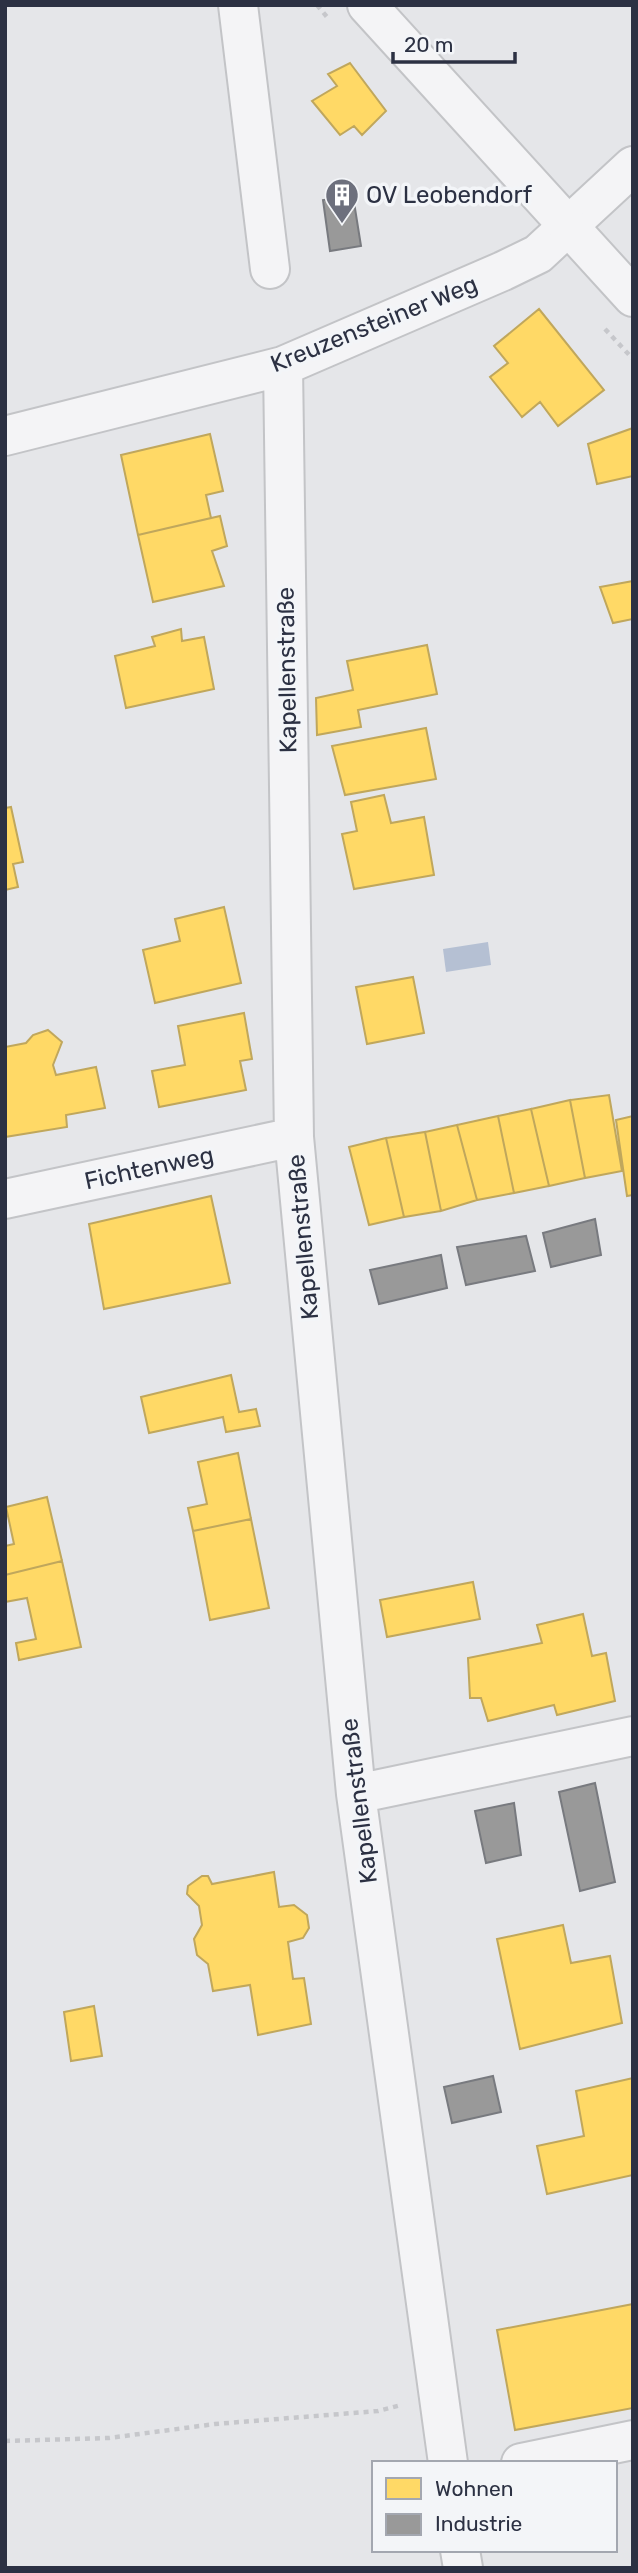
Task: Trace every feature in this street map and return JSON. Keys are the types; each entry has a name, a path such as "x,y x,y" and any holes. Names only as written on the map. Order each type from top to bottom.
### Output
{"street":[{"path":"238,5 270,270"},
{"path":"367,5 633,297"},
{"name":"Kreuzensteiner Weg","path":"5,436 283,366 538,254 633,166"},
{"name":"Kapellenstraße","path":"283,366 294,1137 356,1794 448,2461"},
{"name":"Fichtenweg","path":"5,1199 294,1137"},
{"path":"356,1794 633,1736"},
{"path":"531,2461 633,2440"}],"path":[{"path":"5,2441 108,2438 215,2424 378,2411 439,2391"}],"water":[{"path":"488,942 491,965 446,972 443,949"}],"building: Wohnen":[{"path":"350,63 386,111 362,135 354,126 340,135 312,101 337,86 328,74"},
{"path":"539,309 604,390 558,426 540,402 522,417 490,377 508,363 494,346"},
{"path":"633,428 633,476 597,484 588,444"},
{"path":"210,434 223,491 206,495 211,518 138,535 121,455"},
{"path":"220,516 227,546 212,551 224,586 153,602 138,535"},
{"path":"633,581 633,619 613,623 600,587"},
{"path":"181,629 182,641 204,637 214,689 126,708 115,656 155,646 152,637"},
{"path":"427,645 437,694 358,710 361,727 317,735 316,698 353,690 347,661"},
{"path":"426,728 436,779 345,795 332,746"},
{"path":"384,795 391,823 424,817 434,875 354,889 342,834 357,831 351,802"},
{"path":"11,807 23,862 13,864 18,887 5,890 5,808"},
{"path":"224,907 241,983 155,1003 143,950 180,941 175,919"},
{"path":"413,977 424,1033 367,1044 356,987"},
{"path":"244,1013 252,1059 240,1061 246,1090 159,1107 152,1071 185,1065 178,1026"},
{"path":"48,1030 62,1042 53,1065 56,1075 96,1067 105,1108 66,1115 67,1127 5,1137 5,1047 26,1043 33,1035"},
{"path":"609,1095 622,1171 585,1178 570,1100"},
{"path":"570,1100 585,1178 549,1186 531,1109"},
{"path":"531,1109 549,1186 514,1193 498,1116"},
{"path":"498,1116 514,1193 477,1200 457,1125"},
{"path":"633,1116 633,1195 627,1196 616,1120"},
{"path":"457,1125 477,1200 441,1211 425,1132"},
{"path":"425,1132 441,1211 404,1217 386,1138"},
{"path":"386,1138 404,1217 369,1225 349,1147"},
{"path":"211,1196 230,1283 104,1309 89,1224"},
{"path":"231,1375 239,1412 256,1409 260,1426 226,1432 223,1417 149,1433 141,1397"},
{"path":"238,1453 251,1519 193,1531 188,1508 207,1504 198,1462"},
{"path":"47,1497 62,1561 5,1575 5,1546 14,1544 6,1507"},
{"path":"251,1519 269,1608 210,1620 193,1531"},
{"path":"62,1561 81,1647 19,1660 16,1643 36,1639 27,1598 5,1602 5,1575"},
{"path":"473,1582 480,1619 387,1637 380,1600"},
{"path":"583,1614 592,1656 606,1653 615,1701 557,1715 554,1705 488,1721 481,1698 470,1698 468,1658 542,1643 537,1625"},
{"path":"274,1872 279,1907 294,1905 307,1915 309,1928 303,1938 288,1942 293,1979 304,1978 311,2024 258,2035 250,1985 213,1991 208,1964 197,1955 194,1939 202,1925 199,1906 187,1894 188,1886 202,1876 208,1876 212,1884"},
{"path":"563,1925 571,1963 610,1956 622,2023 520,2049 497,1939"},
{"path":"94,2006 102,2056 71,2061 64,2012"},
{"path":"633,2078 633,2175 547,2194 537,2146 584,2136 576,2091"},
{"path":"633,2304 633,2408 515,2430 497,2330"}],"building: Industrie":[{"name":"OV Leobendorf","path":"353,196 361,246 330,251 323,200"},
{"path":"595,1219 601,1255 551,1267 543,1233"},
{"path":"526,1236 535,1271 466,1285 457,1247"},
{"path":"441,1255 447,1288 379,1304 370,1270"},
{"path":"595,1783 615,1882 580,1891 559,1792"},
{"path":"514,1803 521,1855 486,1863 475,1811"},
{"path":"493,2076 501,2112 452,2123 444,2087"}],"place":[{"name":"OV Leobendorf","path":"342,225"}]}
